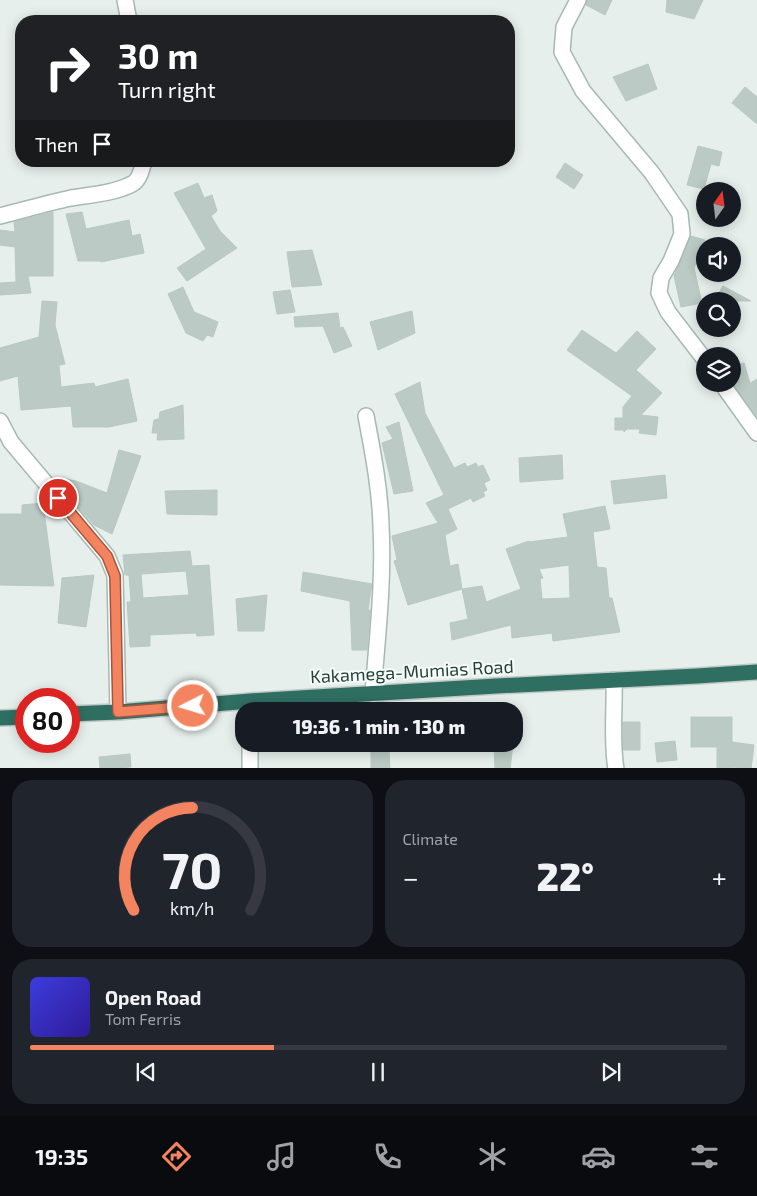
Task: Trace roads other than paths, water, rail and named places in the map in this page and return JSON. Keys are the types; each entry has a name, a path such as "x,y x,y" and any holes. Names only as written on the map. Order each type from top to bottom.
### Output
{"highway":[{"name":"Kakamega-Mumias Road","path":"291,702 373,694 496,686 757,672"},
{"name":"Kakamega-Mumias Road","path":"80,714 235,707"},
{"path":"0,718 15,717"}],"street":[{"path":"125,0 128,15"},
{"path":"578,0 564,26 562,52 583,91 652,173 680,214 682,234 671,261 661,278 660,293 668,312 696,348"},
{"path":"0,216 134,184 143,167"},
{"path":"728,392 757,433"},
{"path":"366,416 375,469 381,525 382,595 373,694"},
{"path":"0,422 11,442 107,556 115,576 118,712"},
{"path":"614,680 613,728 616,768"},
{"path":"250,752 250,768"}]}
